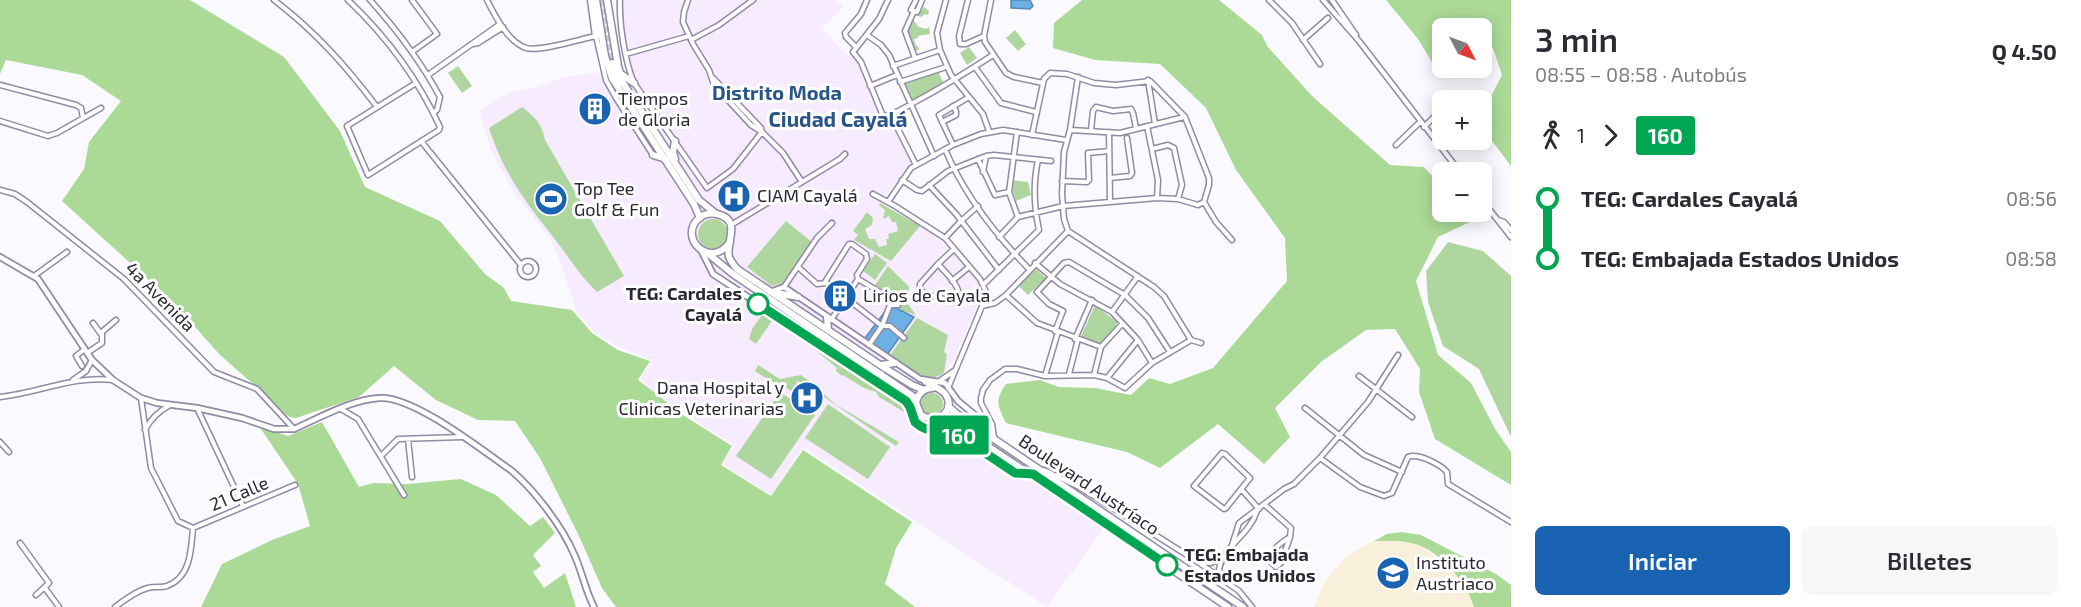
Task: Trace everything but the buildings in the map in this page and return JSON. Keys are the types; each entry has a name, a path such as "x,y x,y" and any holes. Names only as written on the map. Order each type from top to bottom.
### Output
{"main road":[{"path":"591,0 596,36"},
{"path":"596,0 605,56 612,78 666,159 700,218"},
{"path":"607,0 620,74 629,92 699,200 724,217 731,225 732,237 729,252 732,264 917,399"},
{"path":"610,19 612,0"},
{"path":"612,63 623,96"},
{"path":"620,74 634,83"},
{"path":"610,87 612,78"},
{"path":"675,141 673,152 677,166"},
{"path":"653,155 666,159"},
{"path":"715,213 705,215 694,225 692,234 695,243 703,251 733,274 912,385 924,390"},
{"path":"703,251 718,252 725,249 730,242"},
{"path":"771,292 798,297"},
{"path":"827,333 829,319"},
{"path":"812,339 827,333"},
{"path":"880,365 895,363"},
{"path":"880,373 884,387"},
{"path":"921,415 929,419 940,417 948,406 946,395 925,381"},
{"path":"923,428 921,415 917,408 917,399 924,390 933,387"},
{"name":"Boulevard Austríaco","path":"948,406 1243,607"},
{"name":"Boulevard Austríaco","path":"940,417 952,422 1033,474 1228,607"}],"street":[{"path":"274,0 307,26 332,50 378,107"},
{"path":"348,0 374,26 396,53 416,83 440,129 368,175 347,126 416,83"},
{"path":"370,0 412,52 441,97 437,110 433,113"},
{"path":"412,0 437,34 412,52"},
{"path":"487,0 502,26 515,42 530,49 596,36 602,67 610,87 653,155"},
{"path":"620,0 626,54 634,83 706,189 733,169 762,132"},
{"path":"688,0 683,18 690,38 713,78 714,85 754,128 762,132 783,153 802,182"},
{"path":"626,54 690,38 719,25 753,0"},
{"path":"856,47 845,33 861,14 867,0"},
{"path":"888,0 879,19 854,52 861,62 882,115 891,115 910,105 955,80 993,55"},
{"path":"914,10 911,10 916,0"},
{"path":"914,10 917,12 922,0"},
{"path":"946,0 937,33 940,50 946,67 983,114 989,131"},
{"path":"968,0 959,36 960,44 966,44 984,36"},
{"path":"991,0 984,36 993,55 1002,69 1010,75 1043,83"},
{"path":"1323,0 1359,41 1452,162"},
{"path":"1332,0 1352,26 1359,41"},
{"path":"1272,1 1286,15 1320,63"},
{"path":"914,10 905,31 915,58"},
{"path":"1303,40 1328,18"},
{"path":"428,75 476,40 502,26"},
{"path":"867,35 885,49 934,156"},
{"path":"893,66 940,50"},
{"path":"900,82 946,67"},
{"path":"975,67 1001,103 1036,112"},
{"path":"999,237 1018,218 1063,206 1157,198 1178,199 1198,205 1204,202 1209,178 1185,117 1148,80 1116,85 1094,83 1053,72 1047,75 1043,83 1032,135"},
{"path":"870,86 897,75"},
{"path":"1078,77 1070,130 1066,140 1062,181 1064,219 1068,231 1138,276 1164,296 1191,340 1201,343"},
{"path":"1148,80 1155,124"},
{"path":"2,85 76,105 81,108 83,118"},
{"path":"953,145 940,114 969,97"},
{"path":"942,122 956,115 953,106"},
{"path":"0,121 48,136 101,108"},
{"path":"1091,129 1093,111 1096,108 1113,111 1131,109 1136,129"},
{"path":"891,115 916,165"},
{"path":"1070,130 1091,129 1120,133 1185,117"},
{"path":"1424,127 1432,119"},
{"path":"1396,145 1420,122"},
{"path":"1147,126 1158,180 1157,198"},
{"path":"888,202 911,168 953,145 989,131 1017,132 1066,140"},
{"path":"1017,132 1009,192 1018,218"},
{"path":"1109,132 1110,202"},
{"path":"1110,178 1128,176 1132,173 1127,138"},
{"path":"421,141 521,265 521,271 526,276 532,275 535,271 532,262 526,261 521,265"},
{"path":"1152,149 1168,146 1174,148 1182,185 1178,199"},
{"path":"945,149 960,182 999,237 1029,269"},
{"path":"1062,181 1087,182 1089,180 1088,153 1109,151"},
{"path":"731,225 845,154"},
{"path":"902,180 919,191 924,190 953,169 986,156 1051,161"},
{"path":"983,172 986,156"},
{"path":"978,159 994,195 1009,192"},
{"path":"984,284 1038,232 1034,183 1038,160"},
{"path":"929,185 950,207 999,270"},
{"name":"4a Avenida","path":"0,190 15,194 27,202 124,279 213,371 257,389 294,429"},
{"path":"873,194 945,238 984,284 986,292 982,306 946,395"},
{"path":"1204,202 1216,222 1232,240"},
{"path":"945,238 978,206"},
{"path":"1492,212 1511,237"},
{"path":"1498,220 1504,222 1511,230"},
{"path":"771,292 784,287 819,235 832,223"},
{"path":"982,306 995,303 1006,295 1068,231"},
{"path":"798,267 821,285 850,243 865,252 867,256 856,275 858,279 898,305 890,305 882,326 869,345"},
{"path":"938,264 952,281 960,296 955,302 926,294 920,290 920,284 938,264 954,249"},
{"path":"703,251 713,274 906,401 915,422 923,428 948,428 1015,473 1033,474"},
{"path":"34,276 67,252"},
{"path":"0,257 34,276 48,292 92,360 113,380 141,398 242,418 274,429 294,429 370,399 395,399 435,420 462,436 516,475 546,511 571,548 594,607"},
{"path":"1045,376 1063,311 1043,300 1037,292 1064,263 1069,262 1125,295 1148,318 1170,352"},
{"path":"1035,263 1060,284 1112,312 1138,340 1152,363"},
{"path":"952,281 969,267"},
{"path":"1112,312 1138,276"},
{"path":"829,319 858,279"},
{"path":"825,282 882,326 890,326 904,338"},
{"path":"784,287 895,363 925,381 939,381 948,386 958,400 987,425 994,439"},
{"path":"1006,295 1031,320 1101,347"},
{"path":"1069,374 1076,339 1092,300"},
{"path":"101,334 116,320"},
{"path":"82,366 76,356 102,342 101,334 93,323"},
{"path":"1094,375 1101,347 1122,324"},
{"path":"1107,378 1138,340"},
{"path":"994,439 992,424 981,403 983,390 1001,370 1010,368 1045,376 1094,375 1107,378 1125,388 1152,363 1191,340"},
{"path":"1232,545 1239,523 1294,484 1320,458 1368,402 1398,355"},
{"path":"67,383 84,374 92,360"},
{"path":"933,387 955,371"},
{"path":"1359,376 1412,417"},
{"path":"0,397 96,378 113,380"},
{"name":"21 Calle","path":"141,398 151,468 178,521 193,528 295,485"},
{"path":"145,430 152,418 170,405"},
{"path":"197,408 243,506"},
{"path":"1305,408 1364,455 1402,472"},
{"path":"342,409 358,419 404,495"},
{"path":"381,456 398,439 462,436"},
{"path":"408,439 412,477"},
{"path":"0,442 9,452"},
{"path":"1224,453 1250,477 1250,482 1242,490 1224,509 1194,486 1224,453"},
{"path":"1320,458 1360,487 1384,496 1392,493 1408,457 1413,455 1443,468 1448,472 1448,484 1511,522"},
{"path":"1026,461 1082,488 1198,562 1239,591 1252,607"},
{"path":"1242,490 1258,510"},
{"path":"1265,505 1291,528 1290,537 1281,563 1276,567 1273,566 1270,561 1271,555 1290,537"},
{"path":"1223,580 1219,569 1223,558 1252,524 1258,510"},
{"name":"21 Calle","path":"115,607 147,588 163,587 178,580 185,571 191,553 193,528"},
{"path":"20,543 49,583 36,595"},
{"path":"1198,562 1211,563 1223,558"},
{"path":"45,588 59,607"}],"shaded area":[{"path":"624,0 836,0 843,7 822,28 846,54 858,59 883,120 890,118 912,161 881,202 939,238 980,284 981,296 952,363 937,380 948,384 956,392 966,410 950,429 1104,528 1047,607 803,447 771,495 722,464 734,446 654,393 640,379 652,360 620,348 594,332 577,312 550,238 516,195 491,151 479,111 510,92 540,86 564,77 630,68 623,23"},
{"name":"Instituto Austriaco","path":"1374,541 1416,544 1426,549 1459,578 1470,594 1474,607 1314,607 1324,583 1345,557"}],"green space":[{"path":"0,0 190,0 284,57 340,131 365,187 440,221 485,274 504,288 511,301 572,310 592,333 618,350 650,361 638,380 686,417 732,446 721,465 771,496 803,450 912,522 896,548 885,584 915,607 616,607 602,588 540,458 515,421 478,420 436,400 394,366 359,397 296,418 283,413 219,354 174,303 62,201 84,169 89,142 121,101 82,75 6,60 0,74"},
{"path":"1082,0 1219,0 1262,35 1267,46 1312,96 1390,165 1424,167 1432,176 1432,222 1470,222 1438,237 1416,281 1438,355 1471,383 1495,429 1511,452 1511,485 1435,439 1419,392 1420,369 1395,329 1366,330 1321,362 1275,408 1290,437 1264,464 1218,424 1160,468 1127,452 1006,423 998,404 1006,384 1040,380 1059,387 1095,388 1131,395 1149,378 1170,384 1213,368 1287,281 1285,238 1236,170 1206,108 1160,64 1095,60 1053,48 1054,23"},
{"path":"1386,0 1511,0 1511,166 1492,141 1492,94 1502,75 1492,48 1492,18 1432,18 1432,62 1418,39"},
{"path":"924,7 929,11 928,15 921,17 915,15 913,20 919,27 926,29 929,27 930,34 914,39 919,50 913,51 906,33 914,14 919,14"},
{"path":"1015,30 1026,44 1018,51 1006,38"},
{"path":"969,47 977,58 967,65 960,53"},
{"path":"458,66 472,86 462,93 448,73"},
{"path":"938,71 944,84 913,101 904,83"},
{"name":"Top Tee Golf & Fun","path":"522,107 540,125 545,140 624,276 597,292 526,201 509,175 495,145 489,128"},
{"path":"1012,180 1028,182 1031,195 1016,201"},
{"path":"880,203 920,226 891,261 854,240 858,235 853,231 867,212 873,218 872,225 865,229 869,239 875,239 879,247 887,245 888,234 898,231 896,222 892,222 889,216 883,219 885,210 879,205"},
{"path":"713,219 719,220 727,228 727,240 719,248 713,249 707,248 699,240 698,234 699,228 707,220"},
{"path":"786,221 813,243 783,283 772,286 747,267"},
{"path":"1448,242 1483,251 1511,276 1511,437 1479,369 1443,346 1428,302 1426,271"},
{"path":"875,254 887,263 875,280 863,271"},
{"path":"888,266 909,287 908,304 916,315 900,310 898,300 875,285"},
{"path":"1036,269 1046,278 1028,295 1019,286"},
{"path":"1095,305 1117,322 1100,344 1080,338"},
{"path":"765,311 774,318 756,344 749,339 752,329"},
{"path":"917,318 948,335 944,352 947,354 944,373 937,376 923,376 916,373 890,355"},
{"path":"793,330 904,403 907,409 904,412 879,397 876,392 842,376 836,371 837,368 792,334"},
{"path":"758,365 780,379 801,375 812,383 806,386 798,381 791,391 782,385 780,387 755,371"},
{"path":"814,385 835,404 899,442 896,446 812,389"},
{"path":"780,392 815,415 771,479 736,456"},
{"path":"932,393 940,396 943,404 940,412 932,415 924,412 921,404 924,396"},
{"path":"828,404 890,447 868,479 805,438"},
{"path":"322,422 359,487 374,483 407,484 461,479 496,495 530,526 543,517 555,533 533,555 541,566 533,572 544,588 565,573 576,607 201,607 222,564 272,540 310,526 298,484 259,426 288,436"},
{"path":"1401,532 1421,535 1496,574 1511,585 1511,607 1474,607 1459,578 1434,553 1410,543 1374,541 1387,534"}],"water":[{"path":"1011,0 1030,0 1033,6 1030,9 1011,8"},
{"path":"890,305 914,317 887,355 865,338"}],"tunnel":[{"path":"601,0 612,63"}],"bus line":[{"name":"160","path":"758,304 906,401 913,419 920,426 926,429 948,428 1015,473 1033,474 1167,565"}],"place":[{"name":"Tiempos de Gloria","path":"595,109"},
{"name":"CIAM Cayalá","path":"734,196"},
{"name":"Top Tee Golf & Fun","path":"551,199"},
{"name":"Lirios de Cayala","path":"840,296"},
{"name":"TEG: Cardales Cayalá","path":"758,304"},
{"name":"Dana Hospital y Clinicas Veterinarias","path":"807,398"},
{"name":"TEG: Embajada Estados Unidos","path":"1167,565"},
{"name":"Instituto Austriaco","path":"1393,573"}],"district":[{"name":"Distrito Moda","path":"777,93"},
{"name":"Ciudad Cayalá","path":"838,120"}]}
